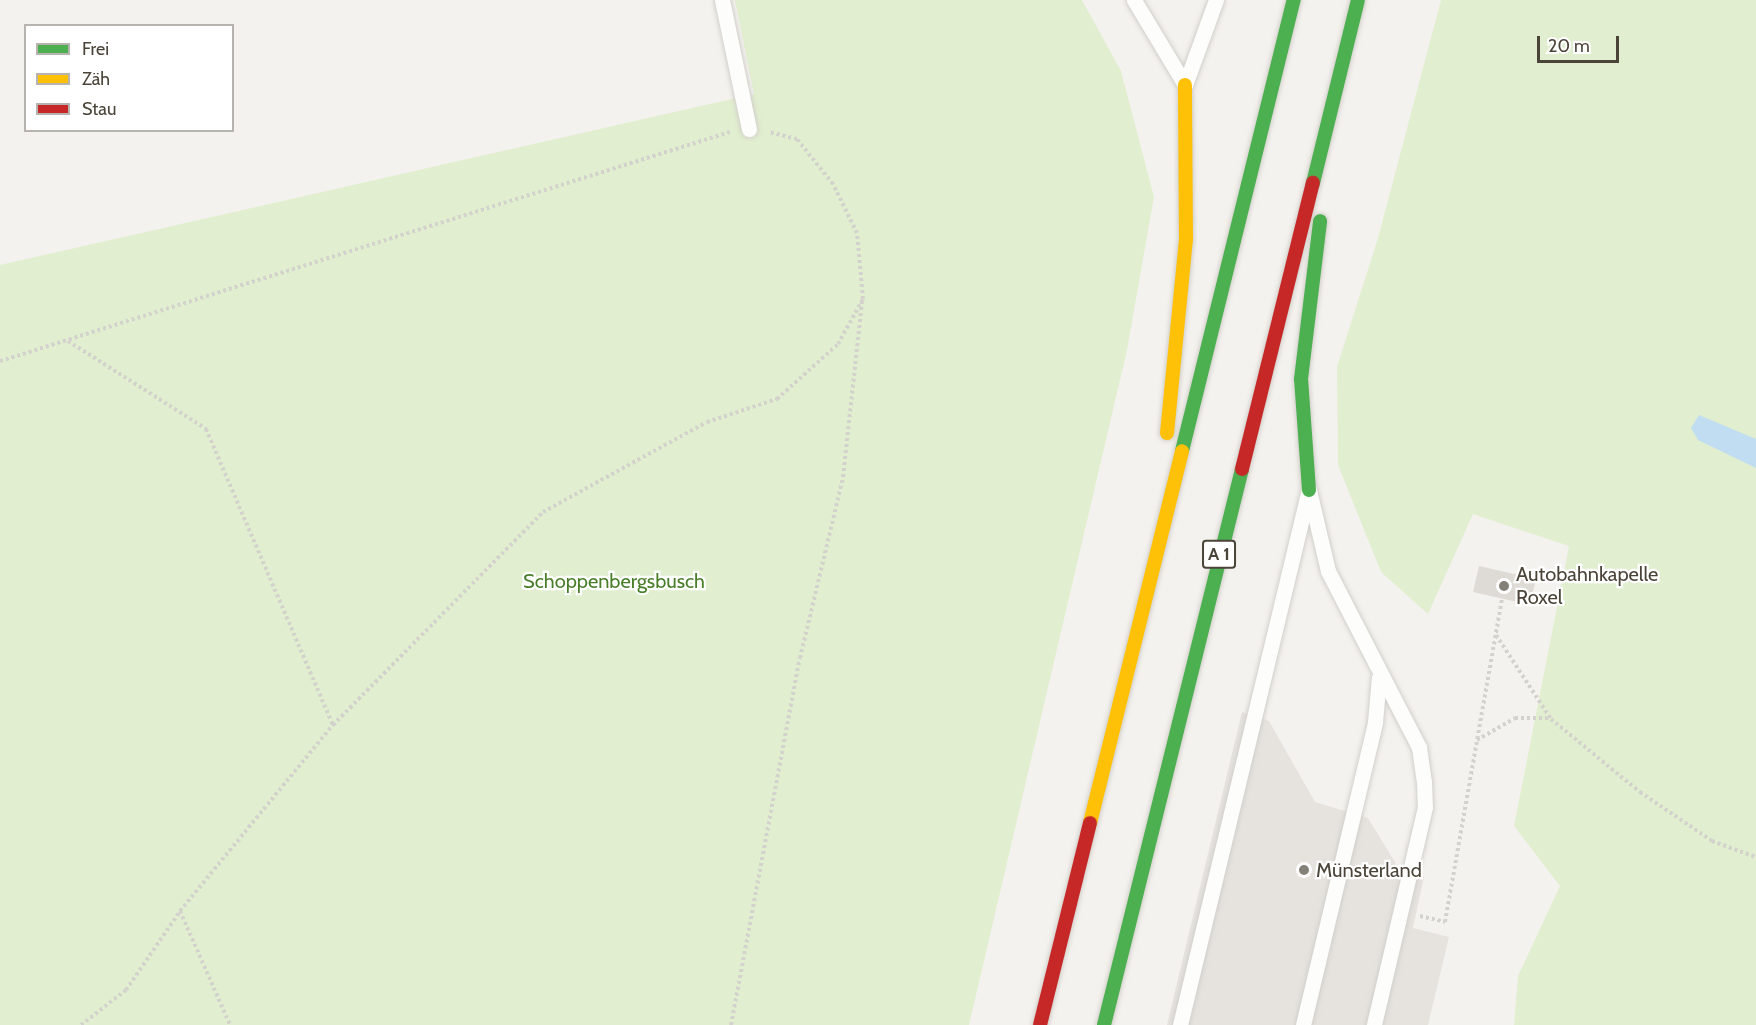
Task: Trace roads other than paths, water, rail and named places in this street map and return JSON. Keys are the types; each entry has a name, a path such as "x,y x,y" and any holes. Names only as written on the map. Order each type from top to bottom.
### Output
{"highway":[{"path":"1040,1025 1154,557 1294,0"},
{"name":"A 1","path":"1104,1025 1358,0"},
{"path":"1309,490 1301,379 1336,83"},
{"path":"1154,557 1183,288 1185,85"}],"lane":[{"path":"722,0 748,128"},
{"path":"1134,0 1185,85"},
{"path":"1185,85 1216,0"},
{"path":"1309,490 1328,572 1379,677 1419,747 1424,781 1425,807 1374,1025"},
{"path":"1180,1025 1309,490"},
{"path":"1303,1025 1375,723 1379,677"}],"water":[{"path":"1699,415 1756,439 1756,468 1698,440 1691,428"}],"place":[{"name":"Autobahnkapelle Roxel","path":"1504,586"},
{"name":"Münsterland","path":"1304,870"}],"park label":[{"name":"Schoppenbergsbusch","path":"614,581"}]}
